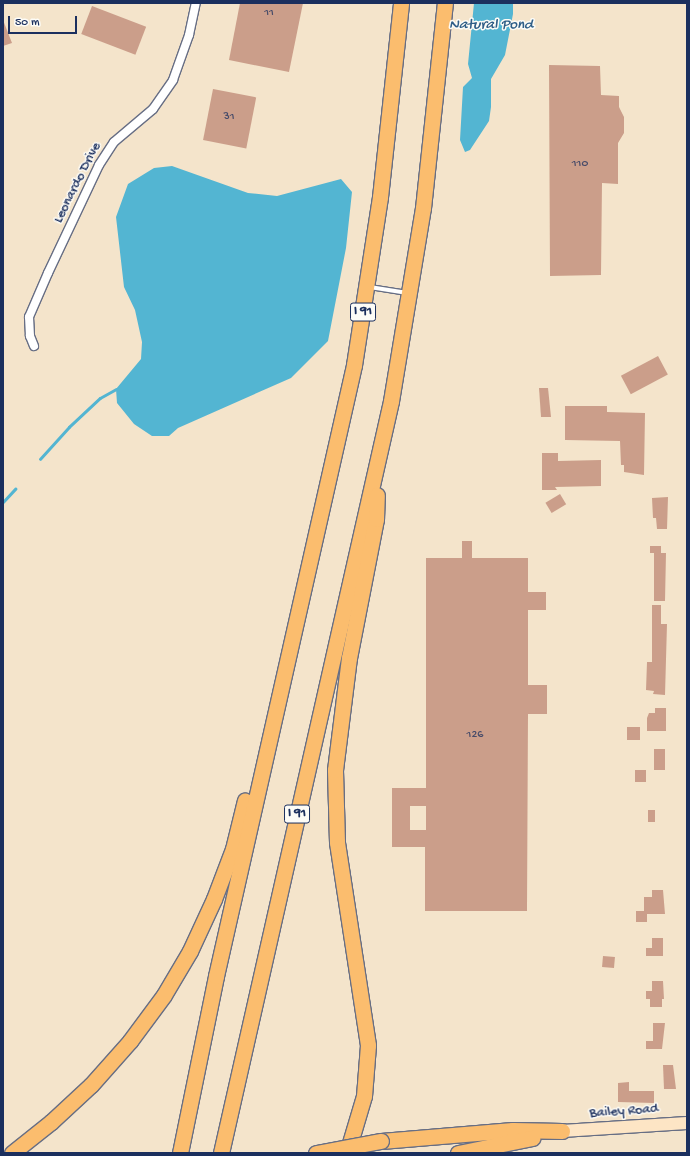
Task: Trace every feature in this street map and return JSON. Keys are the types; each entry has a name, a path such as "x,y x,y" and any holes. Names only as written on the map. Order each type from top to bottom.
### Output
{"highway":[{"name":"I 91","path":"180,1153 214,982 338,444 367,287 387,149 402,3"},
{"name":"I 91","path":"221,1153 375,475 410,294 428,172 446,3"},
{"path":"347,1153 364,1096 368,1045 337,842 335,770 354,623 376,516 375,475"},
{"path":"12,1153 51,1122 91,1085 130,1041 164,996 190,951 214,899 233,848 249,787 266,758"},
{"path":"316,1153 381,1140 513,1130 562,1131"},
{"path":"458,1153 562,1131"}],"main road":[{"name":"Bailey Road","path":"562,1131 687,1123"}],"street":[{"name":"Leonardo Drive","path":"34,346 30,336 28,317 99,165 114,142 153,109 173,80 189,35 196,3"}],"lane":[{"path":"367,287 410,294"}],"water":[{"name":"Natural Pond","path":"474,3 513,3 513,14 505,55 491,79 491,107 489,121 470,150 465,152 460,140 463,87 472,78 468,64"},
{"path":"172,166 248,193 277,196 341,179 352,192 346,248 328,341 291,378 178,428 169,436 152,436 134,424 117,403 116,389 141,359 142,342 135,310 124,287 116,217 128,184 154,168"}],"building":[{"path":"240,3 303,3 289,72 229,60"},
{"path":"92,6 146,27 135,55 81,34"},
{"path":"3,20 12,43 3,46"},
{"path":"549,65 600,66 601,95 619,96 619,107 624,117 624,133 618,143 618,184 602,183 601,275 550,276"},
{"path":"213,89 256,97 246,148 203,140"},
{"path":"658,356 668,375 631,394 621,376"},
{"path":"539,388 548,388 551,417 541,417"},
{"path":"565,406 607,406 607,412 645,413 644,475 624,472 624,465 621,465 620,441 565,440"},
{"path":"542,453 558,453 558,461 601,460 601,486 555,487 557,490 542,490"},
{"path":"560,494 566,504 552,513 545,503"},
{"path":"668,497 667,529 657,529 656,518 653,518 652,498"},
{"path":"462,541 472,541 472,558 528,558 528,592 546,592 546,610 528,610 528,685 547,685 547,714 528,714 527,911 425,911 425,847 392,847 392,788 426,788 426,558 462,558","holes":["410,806 426,806 426,830 410,830"]},
{"path":"650,546 661,546 661,553 666,553 665,601 654,601 654,553 650,553"},
{"path":"652,605 661,605 661,624 667,624 665,695 653,694 654,691 646,690 647,662 652,662"},
{"path":"655,708 666,708 666,731 647,731 647,718 649,713 655,713"},
{"path":"627,727 640,727 640,740 627,740"},
{"path":"654,749 665,749 665,770 654,770"},
{"path":"635,770 646,770 646,782 635,782"},
{"path":"648,810 655,810 655,822 648,822"},
{"path":"652,890 663,890 665,914 647,914 647,922 636,922 636,911 644,911 644,897 652,897"},
{"path":"652,938 663,938 663,956 646,956 646,948 652,948"},
{"path":"603,956 615,957 614,968 602,967"},
{"path":"652,981 663,981 664,999 662,999 662,1007 650,1007 650,999 646,999 646,991 652,991"},
{"path":"653,1023 665,1023 662,1049 646,1049 646,1041 653,1041"},
{"path":"663,1065 673,1065 676,1089 664,1089"},
{"path":"629,1082 629,1091 654,1091 654,1103 618,1102 618,1083"}],"waterway":[{"path":"40,459 69,427 100,398 116,389"},
{"path":"3,502 15,489"}]}
